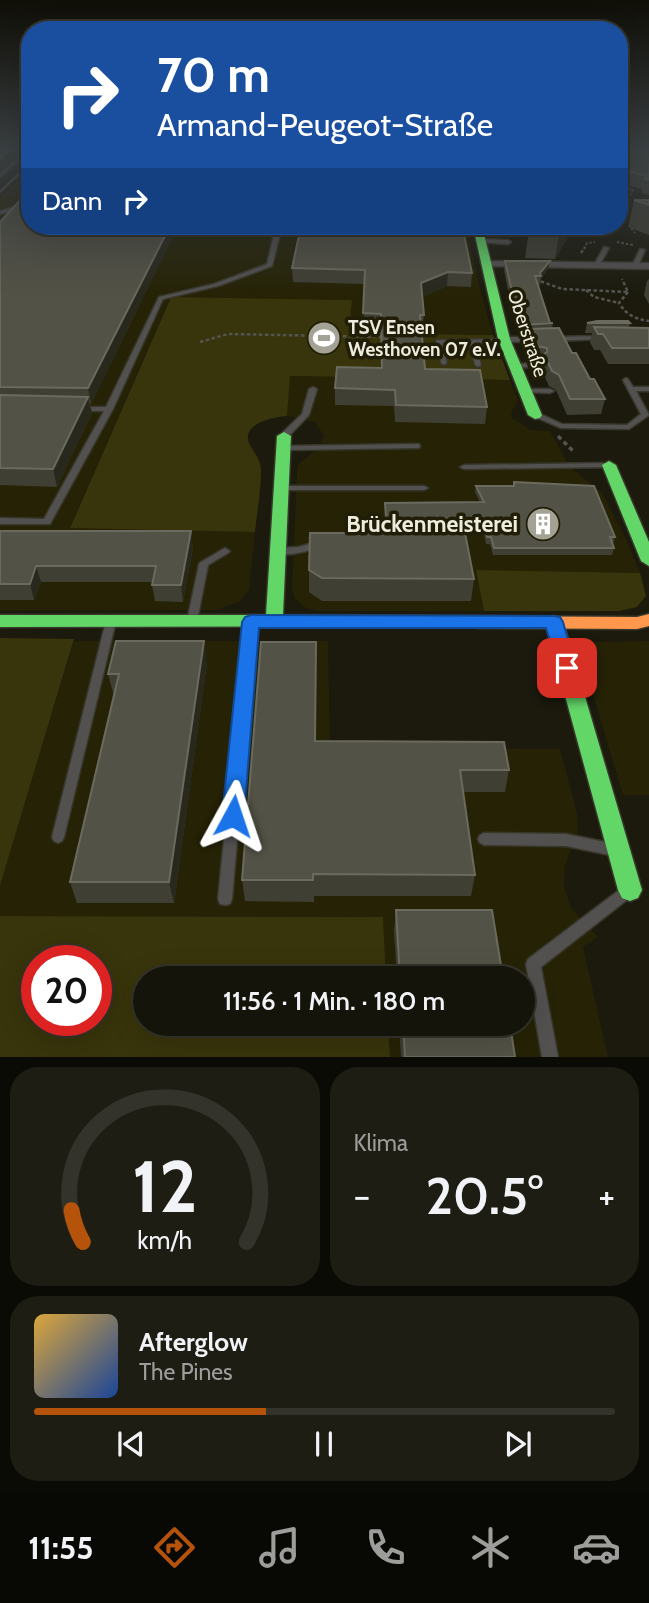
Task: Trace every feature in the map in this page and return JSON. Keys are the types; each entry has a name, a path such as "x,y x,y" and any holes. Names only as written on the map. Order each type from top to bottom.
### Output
{"street":[{"name":"Oberstraße","path":"477,236 504,340 535,415"},
{"name":"Oberstraße","path":"485,263 597,265 620,270 645,266"},
{"path":"274,622 284,442"},
{"path":"609,465 649,561"},
{"path":"0,621 649,620"},
{"path":"554,622 630,890"}],"lane":[{"path":"0,213 21,206"},
{"path":"0,522 47,522 109,410 161,298 216,285 270,265 277,235"},
{"path":"477,236 508,242"},
{"path":"597,265 606,248"},
{"path":"642,250 645,266"},
{"path":"444,363 439,341 609,338"},
{"path":"472,341 478,365"},
{"path":"515,366 540,365"},
{"path":"535,415 561,426 629,427 647,415 626,380"},
{"path":"284,442 305,415 313,389"},
{"path":"632,389 649,389"},
{"path":"525,391 550,391"},
{"path":"68,408 109,410"},
{"path":"284,442 416,446"},
{"path":"464,467 609,465"},
{"path":"281,488 424,488"},
{"path":"278,551 298,550 326,542"},
{"path":"192,621 204,564 225,551"},
{"path":"58,837 111,621"},
{"path":"225,899 251,622"},
{"path":"484,839 566,840 619,851"},
{"path":"550,1057 533,964 630,890 649,888"}],"path":[{"path":"635,233 631,228 633,223 641,225"},
{"path":"535,264 540,281 562,289 628,292"},
{"path":"620,270 628,292"},
{"path":"586,290 594,297 619,303 631,316 649,321"},
{"path":"619,303 628,292"},
{"path":"200,342 228,334 390,337"},
{"path":"535,415 554,429 579,457"}],"shaded area":[{"path":"21,197 21,235 468,235 493,335 349,333 351,300 170,298 70,527 255,532 249,590 239,602 216,610 0,611 0,199"},
{"path":"171,297 352,300 349,333 493,335 510,380 290,376 287,416 259,423 249,432 250,445 259,460 261,471 255,532 70,528"},
{"path":"289,376 510,380 518,400 511,413 512,418 531,430 550,431 570,467 602,493 640,573 477,570 484,611 319,611 306,608 295,599 292,589 297,469 299,464 320,446 324,436 315,422 287,416"},
{"path":"476,570 640,573 646,596 637,607 619,611 484,611"},
{"path":"0,638 74,639 0,886"},
{"path":"74,641 328,641 330,748 560,749 577,813 578,830 565,866 564,887 571,908 598,937 583,947 608,1057 390,1057 389,1036 535,1036 535,966 385,966 383,917 0,916 0,886"},
{"path":"649,641 649,795 623,795 581,654 586,646 595,642"},
{"path":"0,916 383,917 385,966 133,966 133,1036 389,1036 390,1057 0,1057"}],"building":[{"path":"21,199 21,235 165,235 88,388 0,387 0,222"},
{"path":"634,200 649,200 649,205"},
{"path":"299,235 464,235 472,273 448,272 421,283 424,315 420,315 425,369 480,370 487,407 396,405 395,390 335,388 337,367 382,368 381,314 363,313 365,270 292,268"},
{"path":"505,261 550,261 540,273 541,276 535,276 550,323 553,323 523,325 517,315"},
{"path":"628,321 630,323 587,323"},
{"path":"594,327 649,328 649,348 612,348 603,334 598,334"},
{"path":"559,328 572,353 576,353 605,399 570,399 559,375 552,371 544,354 547,348 536,346 528,329"},
{"path":"0,395 88,397 53,469 0,468"},
{"name":"Brückenmeisterei","path":"514,482 594,486 615,537 610,537 614,548 494,548 491,537 487,537 483,519 386,518 385,503 484,502 476,486 514,486"},
{"path":"0,531 191,531 181,585 152,585 156,566 36,566 30,584 0,584"},
{"path":"310,533 465,533 474,579 322,578 309,570"},
{"path":"116,641 204,641 169,882 70,882 119,674 108,674"},
{"path":"261,642 316,642 315,741 504,742 509,770 460,770 475,875 313,874 313,880 242,880"},
{"path":"396,910 492,910 501,966 399,966"},
{"path":"404,1036 512,1036 515,1057 405,1057"}],"traffic: fast":[{"path":"479,235 504,339 535,415"},
{"path":"274,622 284,436"},
{"path":"609,465 649,561"},
{"path":"0,621 477,622"},
{"path":"554,622 630,890"}],"traffic: slow":[{"path":"477,622 637,623 649,620"}],"place":[{"name":"TSV Ensen Westhoven 07 e.V.","path":"324,338"},
{"name":"Brückenmeisterei","path":"543,524"}],"route":[{"path":"233,816 251,622 554,622 567,668"}]}
